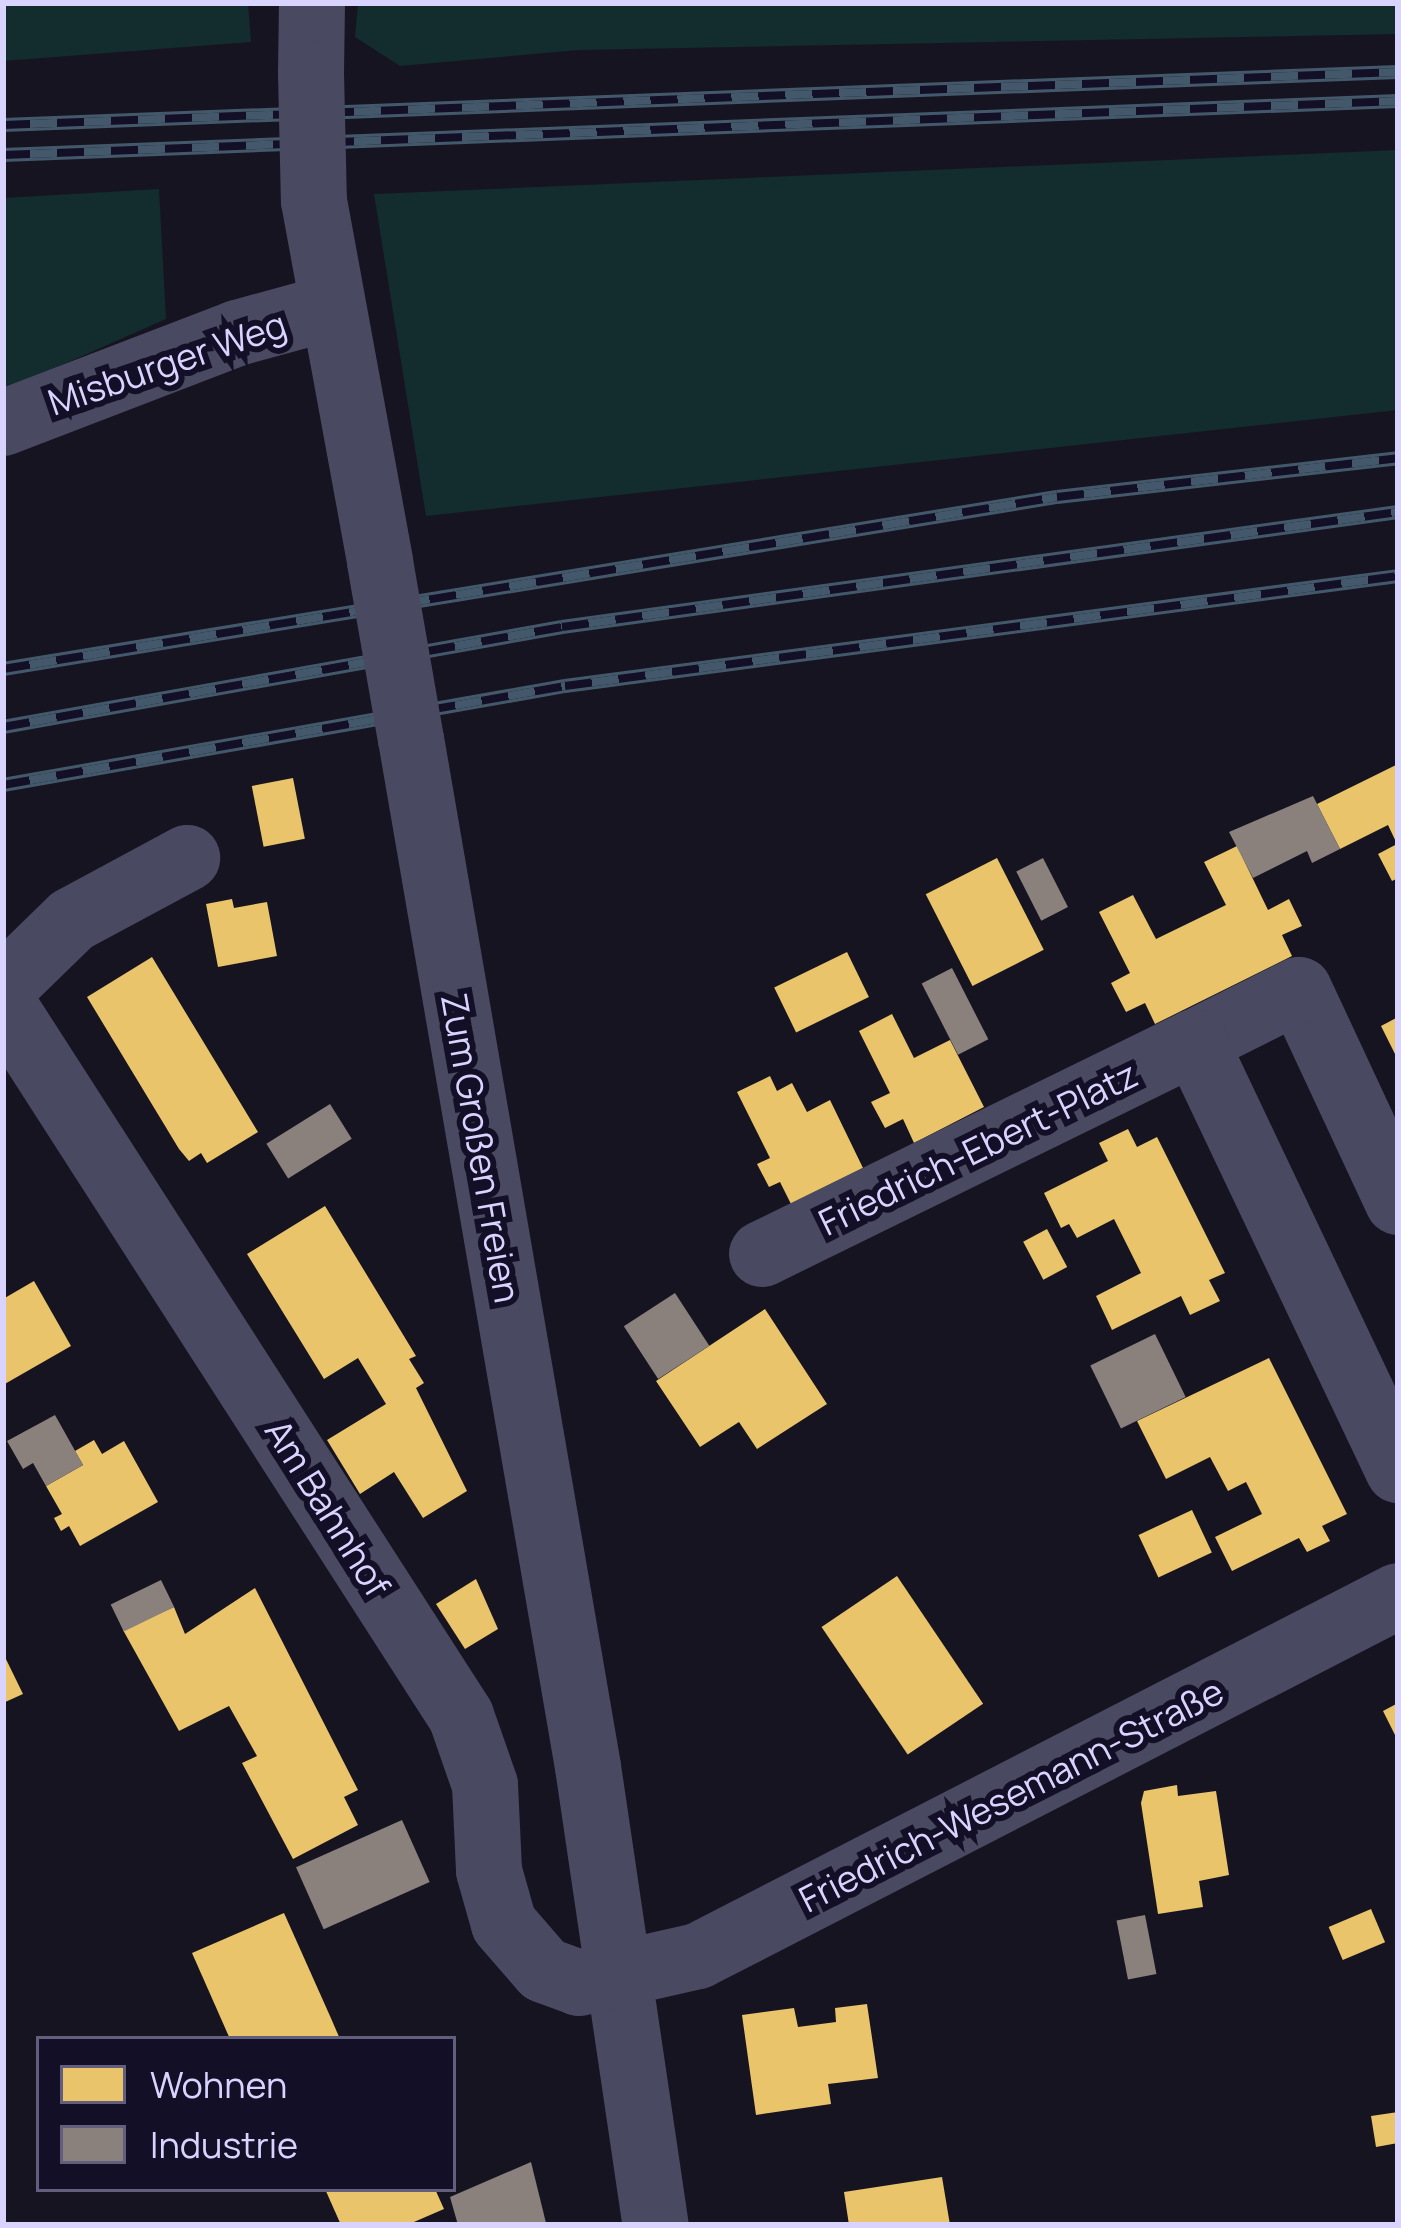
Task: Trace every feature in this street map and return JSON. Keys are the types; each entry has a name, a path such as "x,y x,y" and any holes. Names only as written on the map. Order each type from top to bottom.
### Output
{"street":[{"name":"Zum Großen Freien","path":"312,3 314,201 411,739 656,2225"},
{"name":"Misburger Weg","path":"3,422 237,333 332,307"},
{"path":"3,987 72,920 188,858"},
{"name":"Friedrich-Ebert-Platz","path":"762,1253 1299,990 1398,1202"},
{"name":"Am Bahnhof","path":"3,1004 460,1716 485,1785 488,1871 504,1924 544,1970 578,1983 617,1977"},
{"path":"1196,1042 1398,1470"},
{"name":"Friedrich-Wesemann-Straße","path":"617,1977 698,1956 1398,1596"}],"green space":[{"path":"3,3 248,3 251,42 3,61"},
{"path":"358,3 1398,3 1398,34 579,50 400,66 355,37"},
{"path":"1398,150 1398,410 426,516 374,194"},
{"path":"159,189 166,319 3,391 3,198"}],"building: Wohnen":[{"path":"1398,764 1398,878 1392,881 1378,854 1397,844 1388,825 1340,849 1317,804"},
{"path":"293,778 305,839 264,847 252,786"},
{"path":"1237,846 1268,910 1289,899 1302,926 1282,935 1292,956 1155,1024 1145,1003 1126,1012 1111,983 1130,973 1099,912 1133,895 1156,939 1226,905 1204,862"},
{"path":"997,858 1044,950 972,986 926,894"},
{"path":"232,899 234,908 267,902 277,956 218,967 206,904"},
{"path":"847,952 869,997 796,1032 774,988"},
{"path":"152,957 258,1132 207,1163 201,1153 189,1161 179,1149 87,997"},
{"path":"892,1014 914,1058 950,1040 984,1107 914,1143 903,1119 885,1128 871,1102 890,1093 859,1031"},
{"path":"1398,1017 1398,1060 1381,1026"},
{"path":"770,1076 777,1091 792,1083 807,1112 830,1100 863,1168 791,1204 780,1182 769,1187 757,1164 770,1158 737,1092"},
{"path":"1128,1129 1137,1147 1157,1137 1225,1273 1209,1280 1220,1301 1190,1315 1181,1296 1112,1330 1096,1296 1141,1273 1114,1219 1077,1238 1069,1224 1061,1228 1044,1193 1108,1161 1099,1143"},
{"path":"325,1206 416,1356 409,1359 424,1383 416,1388 467,1491 423,1518 394,1472 360,1494 327,1440 386,1404 358,1358 324,1379 247,1254"},
{"path":"1047,1229 1067,1267 1043,1280 1023,1242"},
{"path":"34,1281 71,1346 3,1385 3,1299"},
{"path":"765,1309 827,1404 757,1449 739,1422 700,1447 656,1381"},
{"path":"1269,1358 1347,1514 1322,1526 1330,1541 1307,1552 1299,1538 1232,1571 1215,1537 1262,1514 1246,1482 1228,1491 1210,1457 1166,1479 1137,1421"},
{"path":"94,1440 102,1454 124,1441 158,1502 80,1546 69,1526 61,1531 54,1518 62,1514 46,1486 83,1465 75,1451"},
{"path":"1192,1510 1212,1553 1158,1578 1139,1535"},
{"path":"897,1576 983,1704 908,1755 822,1627"},
{"path":"476,1579 498,1629 465,1649 436,1604"},
{"path":"255,1588 358,1790 344,1797 358,1825 293,1859 242,1763 257,1756 229,1706 179,1731 123,1630 174,1607 185,1634"},
{"path":"3,1653 23,1694 3,1703"},
{"path":"1398,1703 1398,1741 1383,1711"},
{"path":"1177,1785 1178,1796 1216,1791 1229,1875 1199,1881 1203,1907 1158,1914 1141,1803 1144,1791"},
{"path":"1371,1909 1385,1942 1343,1960 1329,1927"},
{"path":"284,1913 339,2036 229,2036 192,1953"},
{"path":"867,2004 878,2078 828,2084 831,2104 756,2115 742,2015 794,2008 798,2027 836,2022 835,2008"},
{"path":"1398,2112 1398,2143 1376,2147 1371,2116"},
{"path":"942,2177 950,2225 849,2225 844,2192"},
{"path":"326,2192 436,2192 444,2209 407,2225 341,2225"}],"building: Industrie":[{"path":"1313,796 1340,849 1312,863 1307,851 1253,878 1229,832"},
{"path":"1043,858 1068,907 1041,921 1016,872"},
{"path":"952,968 988,1039 958,1055 922,983"},
{"path":"330,1104 352,1139 288,1179 266,1144"},
{"path":"675,1293 709,1346 658,1379 624,1326"},
{"path":"1155,1334 1186,1397 1121,1428 1090,1366"},
{"path":"55,1415 83,1465 46,1486 33,1463 23,1469 7,1441"},
{"path":"161,1580 174,1607 124,1632 111,1605"},
{"path":"402,1820 430,1882 324,1929 296,1867"},
{"path":"1145,1915 1156,1974 1128,1979 1117,1921"},
{"path":"531,2162 546,2223 458,2225 450,2197"}],"railway":[{"path":"3,125 1398,72"},
{"path":"3,155 1398,101"},
{"path":"3,669 1057,497 1398,458"},
{"path":"3,727 562,627 1398,512"},
{"path":"3,785 565,686 1398,576"}]}
